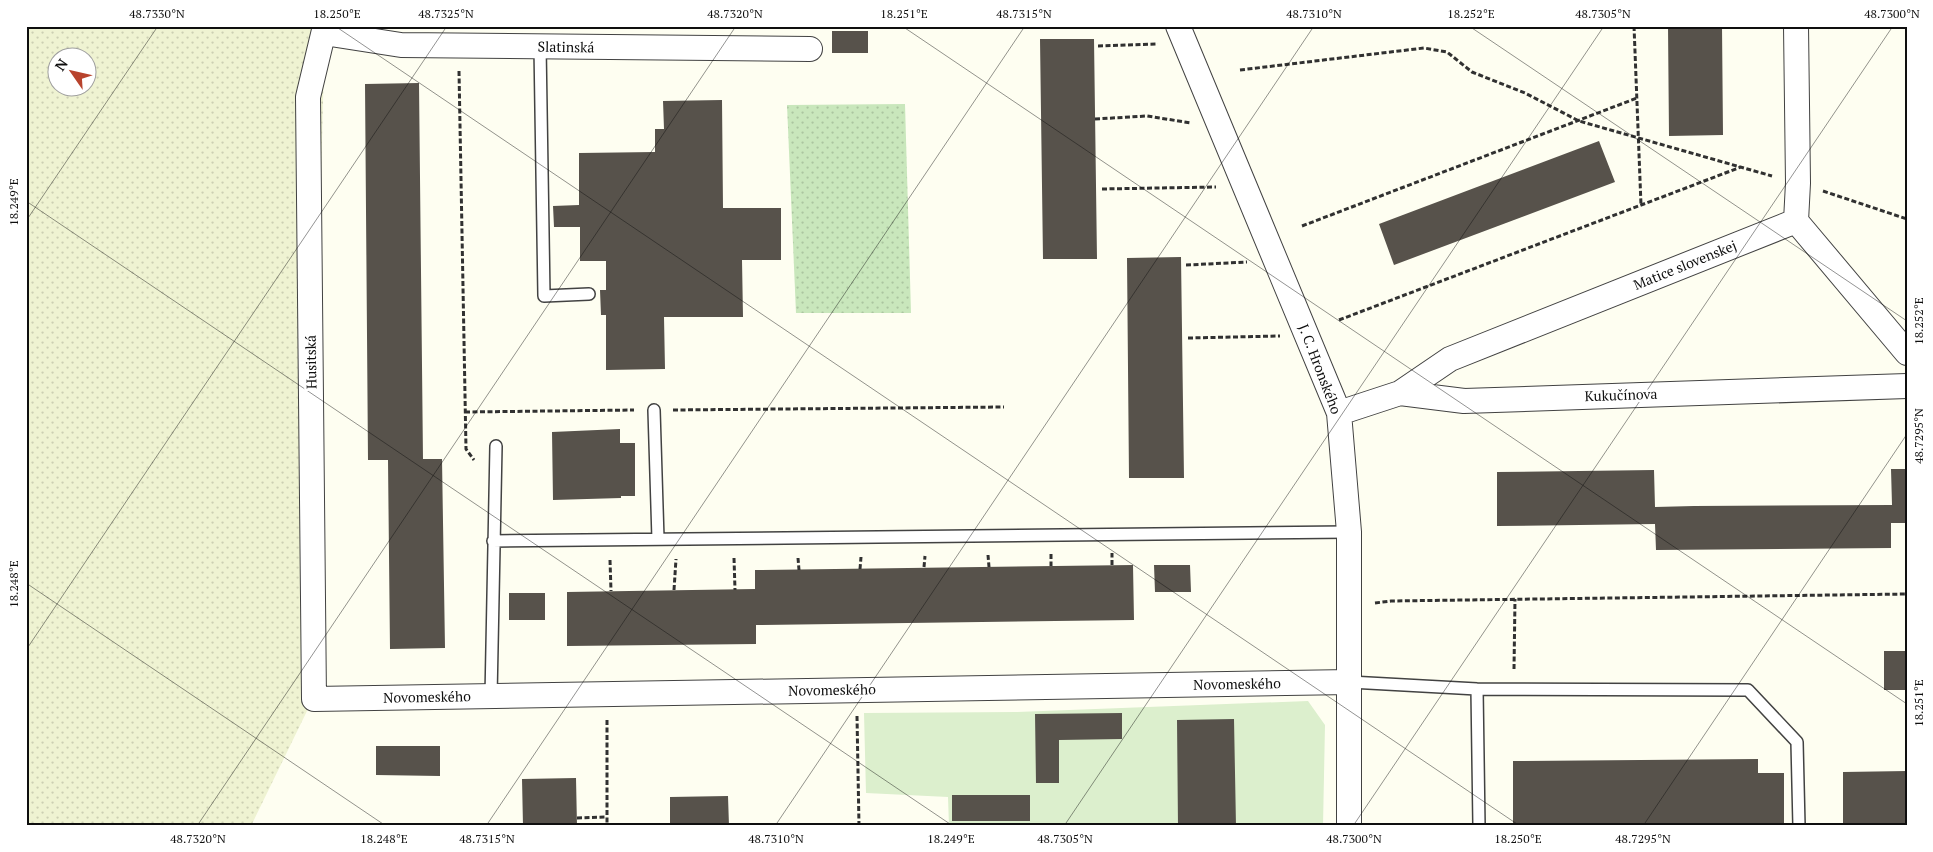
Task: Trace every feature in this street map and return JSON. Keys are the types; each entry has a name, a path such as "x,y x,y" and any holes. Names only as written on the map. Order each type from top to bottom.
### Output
{"street":[{"name":"J. C. Hronského","path":"1178,26 1339,412 1349,532 1349,826"},
{"path":"1796,26 1798,183 1796,221 1907,352"},
{"name":"Slatinská","path":"325,29 401,45 810,49"},
{"name":"Husitská","path":"314,699 308,98 325,29"},
{"name":"Matice slovenskej","path":"1400,394 1450,359 1796,221"},
{"name":"Kukučínova","path":"1339,412 1400,394 1464,401 1907,386"},
{"name":"Novomeského","path":"314,699 1350,682"}],"lane":[{"path":"540,46 544,296 589,294"},
{"path":"654,410 658,540"},
{"path":"491,697 496,446"},
{"path":"493,541 1349,532"},
{"path":"1350,682 1478,689 1748,690 1797,742 1799,826"},
{"path":"1478,689 1479,826"}],"path":[{"path":"1634,26 1641,205"},
{"path":"1098,46 1161,44"},
{"path":"459,46 466,449 475,461"},
{"path":"1240,70 1424,48 1447,52 1472,72 1525,93 1579,121 1798,183 1907,219"},
{"path":"1302,226 1637,98"},
{"path":"1095,119 1148,116 1194,123"},
{"path":"1339,320 1741,167"},
{"path":"1102,189 1220,187"},
{"path":"1186,265 1250,262"},
{"path":"1188,338 1280,336"},
{"path":"465,412 1004,407"},
{"path":"734,538 735,590"},
{"path":"610,540 611,591"},
{"path":"1112,558 1112,565"},
{"path":"1051,559 1051,566"},
{"path":"988,561 989,567"},
{"path":"924,562 924,568"},
{"path":"798,563 799,570"},
{"path":"860,568 861,563"},
{"path":"674,585 674,590"},
{"path":"1349,606 1391,601 1907,594"},
{"path":"1513,689 1515,599"},
{"path":"856,690 859,826"},
{"path":"607,694 608,826"},
{"path":"577,818 607,817"}],"green space":[{"path":"26,26 325,26 307,711 251,826 26,826"},
{"path":"905,104 911,313 796,313 787,105"},
{"path":"1308,701 1325,725 1323,826 949,826 948,797 866,793 864,713 1017,712"}],"building":[{"path":"1668,26 1722,26 1723,135 1669,136"},
{"path":"832,31 868,31 868,53 832,53"},
{"path":"1040,39 1094,39 1097,259 1043,259"},
{"path":"419,83 423,459 442,459 445,648 390,649 388,460 368,460 365,84"},
{"path":"722,100 723,208 781,208 781,260 742,260 743,317 664,317 665,369 606,370 606,315 601,315 600,290 606,290 606,261 580,261 580,227 554,227 553,206 579,205 579,153 655,152 655,129 664,129 663,101"},
{"path":"1599,141 1615,182 1394,265 1379,224"},
{"path":"1181,257 1184,478 1129,478 1127,258"},
{"path":"620,429 620,443 635,443 635,496 553,500 552,432"},
{"path":"1891,469 1907,469 1907,523 1891,523 1891,548 1656,550 1655,524 1497,526 1497,472 1654,470 1655,507 1892,505"},
{"path":"1133,565 1134,620 756,625 756,644 567,646 567,592 755,589 755,570"},
{"path":"1154,565 1190,565 1191,592 1155,592"},
{"path":"509,593 545,593 545,620 509,620"},
{"path":"1884,651 1907,651 1907,690 1884,690"},
{"path":"1122,713 1122,739 1059,740 1059,783 1036,783 1035,714"},
{"path":"1234,719 1236,826 1178,826 1177,720"},
{"path":"376,746 440,746 440,776 376,775"},
{"path":"1758,759 1758,773 1784,773 1784,826 1513,826 1513,761"},
{"path":"1907,771 1907,826 1843,826 1843,772"},
{"path":"576,778 577,826 523,826 522,779"},
{"path":"952,795 1030,795 1030,821 952,821"},
{"path":"728,796 729,826 670,826 670,797"}]}
